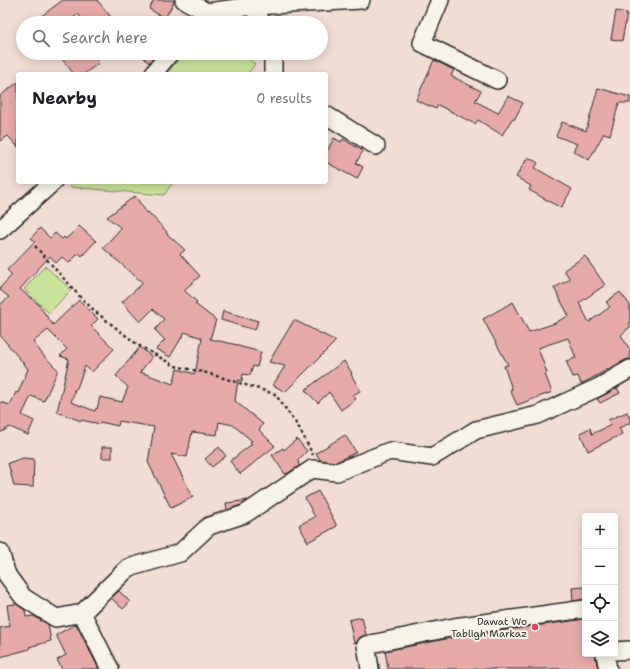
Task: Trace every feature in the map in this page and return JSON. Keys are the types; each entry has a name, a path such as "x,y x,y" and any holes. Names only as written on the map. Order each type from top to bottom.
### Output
{"street":[{"path":"184,0 201,16"},
{"path":"207,16 253,6 361,0"},
{"path":"440,0 422,43 497,80"},
{"path":"253,6 258,16"},
{"path":"155,72 164,60"},
{"path":"273,60 273,72"},
{"path":"328,116 376,146"},
{"path":"0,230 51,184"},
{"path":"0,552 7,575 23,597 56,618 82,613 128,568 180,553 209,526 245,514 312,469 337,472 390,451 432,457 476,430 538,415 600,387 630,369"},
{"path":"370,669 366,645 454,627 582,609"},
{"path":"82,613 110,669"},
{"path":"618,651 630,650"},
{"path":"606,657 608,669"}],"path":[{"path":"35,246 81,298 97,313 138,345 175,366 207,373 275,394 298,426 321,470"}],"green space":[{"path":"178,60 250,60 255,64 249,72 168,72"},
{"path":"72,184 172,184 164,195 69,187"},
{"path":"45,266 71,290 49,313 24,289"}],"building":[{"path":"63,0 97,0 110,16 80,16 78,14 76,16 41,16"},
{"path":"154,0 174,0 166,16 161,16 149,9"},
{"path":"616,11 627,13 622,41 611,39"},
{"path":"63,60 97,60 99,63 87,72 72,72"},
{"path":"434,60 454,70 451,76 481,91 475,101 498,113 508,96 523,103 514,120 512,119 502,135 478,120 475,124 438,105 436,109 416,100"},
{"path":"16,84 16,145 8,136 0,141 0,96"},
{"path":"598,88 630,97 630,103 619,103 610,135 604,133 589,160 573,151 577,144 556,136 562,122 586,131"},
{"path":"334,138 341,142 343,139 363,151 356,163 363,167 357,179 328,163 328,149"},
{"path":"528,157 538,163 535,168 572,189 561,208 529,190 531,186 516,177"},
{"path":"135,196 147,213 148,212 167,232 166,233 185,250 180,254 200,276 184,290 197,302 195,304 216,320 210,339 261,352 257,367 253,366 250,375 243,374 242,381 238,380 235,401 263,424 259,430 275,446 240,474 230,461 252,444 250,442 252,441 233,425 219,422 217,435 192,432 187,457 171,454 193,497 171,508 148,462 154,427 119,421 118,426 100,422 100,424 81,421 57,412 69,359 60,356 67,349 48,330 33,342 58,370 44,401 31,396 22,415 34,421 28,435 10,427 0,433 0,402 10,405 16,392 18,393 28,369 0,335 0,305 9,297 0,290 0,288 12,275 7,270 35,241 31,238 40,228 50,238 55,233 62,239 64,237 66,239 79,226 96,241 82,256 79,253 69,263 62,257 56,263 50,256 20,289 38,304 53,325 79,300 98,319 91,326 114,349 92,372 85,366 77,388 73,391 75,391 71,402 95,411 96,408 97,409 100,397 122,402 128,387 116,376 140,347 152,357 140,372 173,384 177,369 195,374 202,338 185,332 170,357 156,349 165,340 155,330 164,319 153,309 140,322 122,302 143,283 103,248 121,228 107,217"},
{"path":"585,256 605,285 579,303 589,322 610,307 606,302 620,292 630,305 630,327 621,335 630,350 630,359 625,360 581,384 578,376 573,377 566,361 576,358 568,338 538,348 547,373 545,374 552,392 517,405 510,390 512,389 504,366 508,365 483,319 513,302 529,332 558,322 569,316 554,288 570,279 564,270"},
{"path":"223,311 258,321 255,330 221,320"},
{"path":"294,320 336,341 285,392 273,385 285,366 269,362"},
{"path":"344,361 352,373 351,374 360,391 353,395 356,399 341,410 329,392 318,403 305,390"},
{"path":"617,388 620,393 600,403 597,399"},
{"path":"627,412 630,418 630,423 619,428 622,434 588,451 580,433 590,428 592,434 611,425 608,420"},
{"path":"345,435 356,452 336,462 320,460 316,453"},
{"path":"297,439 307,451 298,460 299,466 285,474 272,455 283,448 284,450"},
{"path":"102,447 112,447 112,458 102,458"},
{"path":"219,447 226,456 212,467 205,459"},
{"path":"23,458 34,459 33,487 14,486 8,463"},
{"path":"318,491 337,526 308,542 299,525 315,517 305,498"},
{"path":"248,500 241,505 227,510 226,503"},
{"path":"582,587 582,600 573,601 572,588"},
{"path":"119,591 130,602 123,609 111,598"},
{"path":"16,604 25,610 26,617 34,616 48,624 51,641 29,647 30,649 0,657 0,628 10,626 7,605"},
{"path":"362,617 366,635 360,637 357,642 354,643 349,620"},
{"name":"Dawat Wo Tabligh Markaz","path":"582,619 582,657 596,657 598,669 388,669 385,651 456,637"},
{"path":"76,624 99,669 62,669 57,660 66,655 56,635"}],"place":[{"name":"Dawat Wo Tabligh Markaz","path":"535,627"}]}
